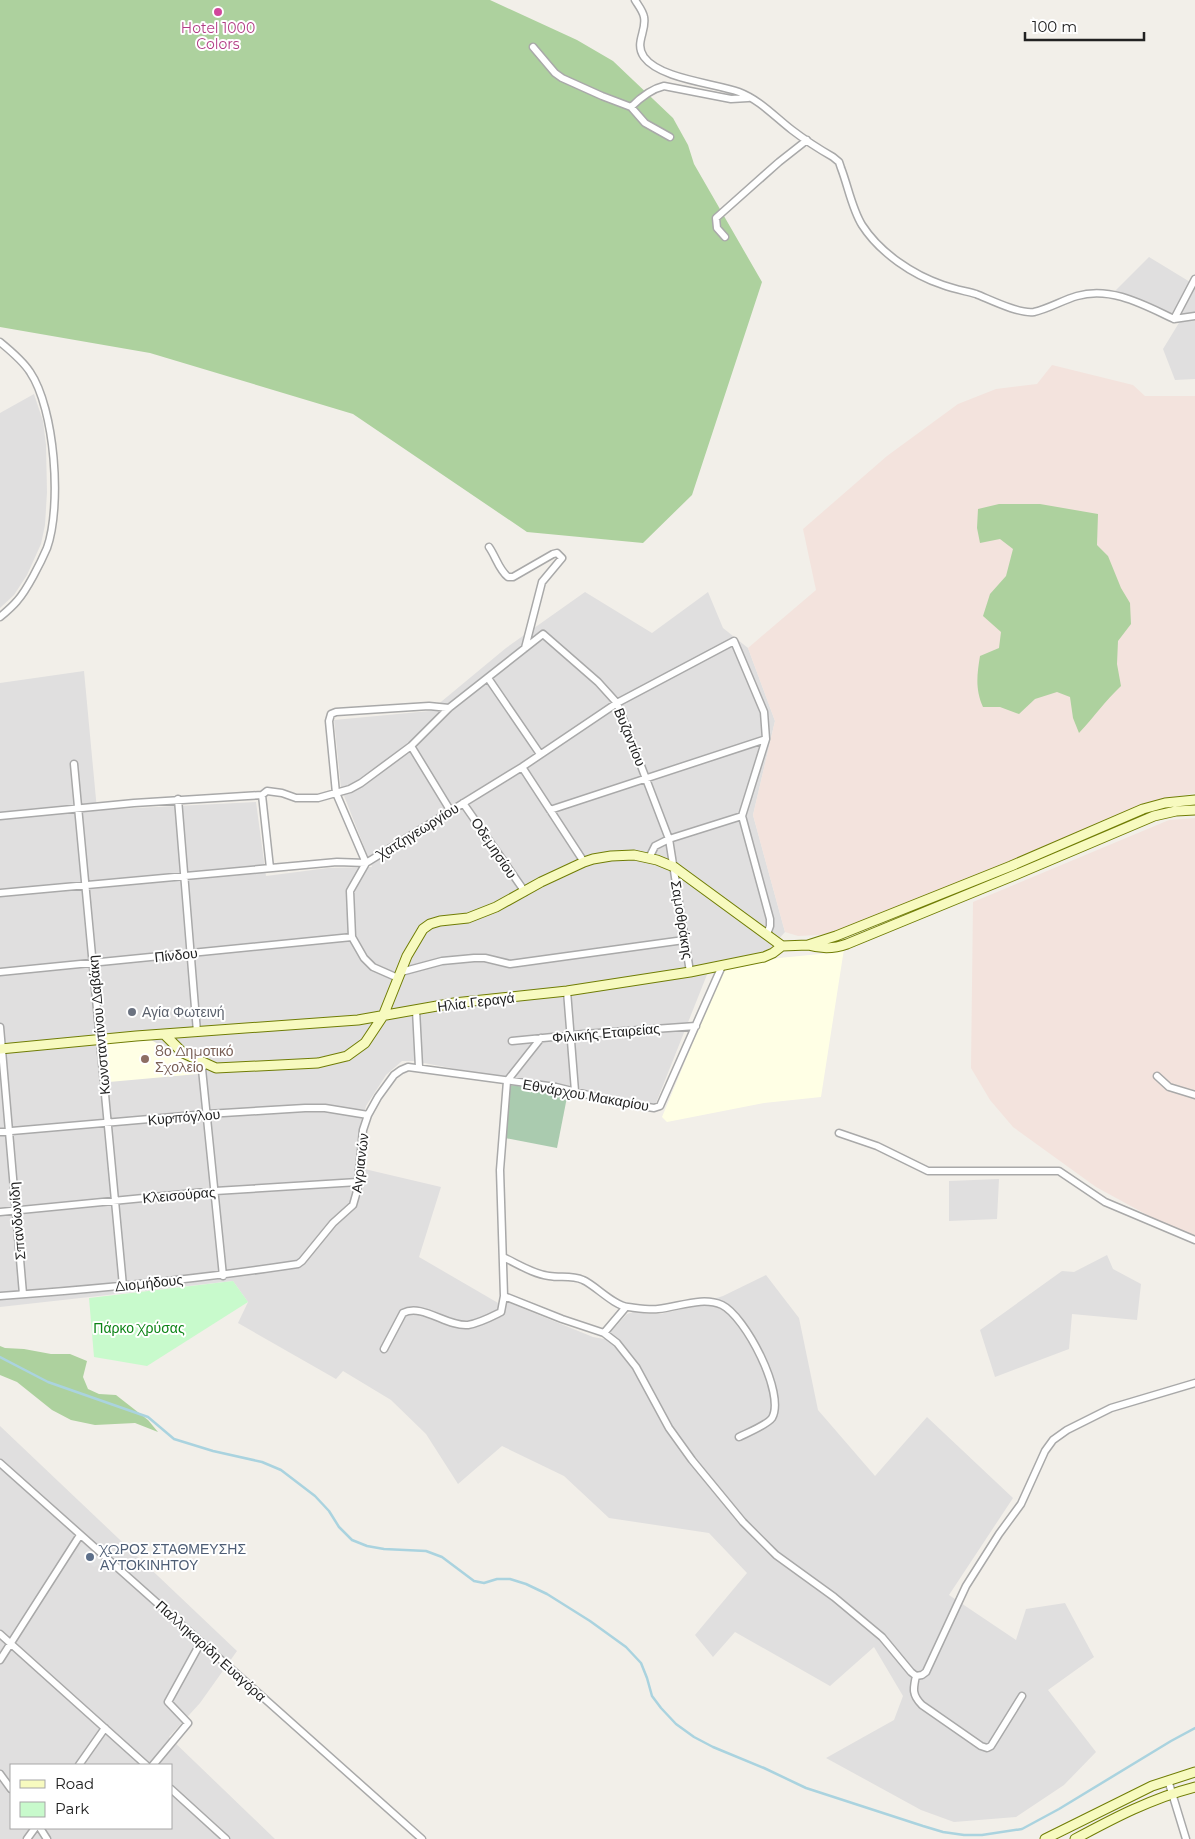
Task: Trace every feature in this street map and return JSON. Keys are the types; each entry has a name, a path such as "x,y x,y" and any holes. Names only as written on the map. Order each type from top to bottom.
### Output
{"street":[{"path":"635,0 644,17 639,46 646,60 659,68 688,79 739,92 752,98 839,162 862,224 889,254 920,276 944,286 1034,312 1077,296 1101,293 1123,297 1174,320 1195,316"},
{"path":"533,47 555,73 562,78 631,107 645,123 670,137"},
{"path":"631,107 640,98 658,87 664,86 731,98 752,98"},
{"path":"726,237 717,228 716,218 779,162 807,140"},
{"path":"1174,320 1195,279"},
{"path":"0,342 30,372 40,392 48,416 53,448 54,482 52,527 46,548 31,580 18,601 0,617"},
{"path":"0,816 178,799 262,795 267,792 282,792 296,798 310,799 350,789 361,784 411,746 449,708 525,648 542,582 562,558 557,553 553,554 513,577 508,577 501,571 496,557 489,548"},
{"name":"Βυζαντίου","path":"525,648 543,634 598,682 617,703 669,839 674,867"},
{"name":"Χατζηγεωργίου","path":"0,893 337,862 366,863 522,767 617,703 734,641 764,712 766,739"},
{"path":"488,678 540,754"},
{"path":"449,708 429,706 336,712 331,714 328,721 336,793 366,863 350,891 352,937 368,963 374,967 400,975 442,961 485,958 510,964 684,940"},
{"path":"550,810 766,739"},
{"path":"766,739 742,816 770,919 767,934"},
{"path":"411,746 450,810"},
{"name":"Κωνσταντίνου Δαβάκη","path":"74,764 123,1286"},
{"path":"522,767 584,862"},
{"path":"262,795 270,868"},
{"path":"178,799 197,1032"},
{"path":"808,945 836,936 1010,866 1143,809 1165,803 1195,800"},
{"name":"Οδεμησίου","path":"463,803 524,892"},
{"path":"165,1035 183,1053 216,1068 318,1062 347,1056 365,1043 383,1016 416,939 423,929 430,924 468,918 496,907 541,882 584,862 621,855 650,858 674,867 782,946 808,945 836,948 1154,816 1176,811 1195,810"},
{"path":"650,858 655,846 669,839 742,816"},
{"name":"Σαμοθράκης","path":"674,867 690,972"},
{"name":"Πίνδου","path":"0,972 352,937"},
{"name":"Ηλία Γεραγά","path":"1,1048 358,1020 454,1003 567,991 690,972 764,957 782,946"},
{"name":"Εθνάρχου Μακαρίου","path":"419,1067 556,1087 617,1102 654,1108 660,1106 722,966"},
{"path":"567,991 575,1091"},
{"path":"416,1010 419,1067"},
{"name":"Φιλικής Εταιρείας","path":"507,1081 541,1038 696,1026"},
{"name":"Σπανδωνίδη","path":"0,1027 23,1294"},
{"path":"512,1041 541,1038"},
{"path":"205,1064 202,1069 223,1276"},
{"name":"Αγριανών","path":"298,1264 333,1223 353,1205 358,1182 361,1143 368,1114 378,1097 394,1075 408,1066 419,1067"},
{"path":"1157,1076 1169,1087 1195,1095"},
{"path":"384,1349 403,1313 409,1310 415,1310 440,1319 466,1325 487,1319 501,1312 504,1296 500,1170 507,1081"},
{"name":"Κυρπόγλου","path":"0,1132 207,1114 325,1108 368,1114"},
{"path":"839,1133 877,1146 928,1171 1059,1171 1105,1202 1195,1240"},
{"name":"Κλεισούρας","path":"0,1212 215,1191 358,1182"},
{"path":"503,1257 548,1276 584,1280 596,1290 626,1308 658,1309 702,1302 721,1304 742,1323 768,1372 775,1400 773,1415 770,1421 739,1437"},
{"name":"Διομήδους","path":"0,1296 223,1276 298,1264"},
{"path":"504,1296 529,1307 604,1333 624,1351 636,1367 669,1428 697,1468 743,1522 776,1556 834,1597 882,1637 916,1676 926,1672 966,1586 999,1534 1021,1504 1045,1451 1053,1440 1066,1430 1111,1408 1195,1383"},
{"path":"604,1333 626,1308"},
{"name":"Παλληκαρίδη Ευαγόρα","path":"0,1463 422,1839"},
{"path":"0,1660 80,1535"},
{"path":"0,1634 145,1764"},
{"path":"153,1764 188,1724 168,1702 201,1642"},
{"path":"916,1676 914,1686 915,1698 922,1705 981,1746 987,1748 991,1746 1022,1696"},
{"path":"80,1764 105,1728"},
{"path":"1045,1839 1129,1796 1168,1780 1195,1772"},
{"path":"0,1774 10,1788"},
{"path":"1168,1780 1186,1839"},
{"path":"1075,1839 1144,1803 1195,1787"},
{"path":"172,1790 226,1839"}],"shaded area":[{"path":"1149,257 1195,285 1195,379 1175,380 1163,349 1185,313 1172,315 1126,294 1114,292"},
{"path":"1052,365 1133,385 1145,396 1195,396 1195,793 1160,800 838,934 798,936 785,932 753,815 775,721 748,648 816,590 803,529 887,456 958,404 996,389 1037,384"},
{"path":"34,394 43,421 46,445 47,492 45,525 41,544 27,575 14,595 0,608 0,413"},
{"path":"585,592 652,633 708,592 723,628 748,648 775,721 753,815 785,932 768,951 712,962 656,1103 650,1104 618,1099 568,1086 568,1092 509,1085 505,1078 413,1061 402,1061 386,1075 366,1106 357,1143 356,1167 441,1187 419,1257 505,1307 507,1302 593,1337 604,1339 627,1314 636,1311 647,1314 660,1314 682,1309 723,1296 766,1275 799,1318 818,1410 875,1476 927,1417 1013,1498 949,1595 1016,1640 1026,1609 1065,1603 1094,1657 1048,1690 1096,1752 1064,1785 1016,1817 954,1822 921,1810 826,1758 894,1720 903,1696 874,1647 830,1686 735,1632 713,1657 695,1635 747,1573 709,1533 609,1518 564,1476 502,1446 458,1484 426,1434 391,1400 343,1371 336,1379 238,1323 248,1302 233,1281 0,1307 0,683 84,671 97,810 256,802 266,876 328,868 372,867 341,788 334,720 430,711 506,648"},
{"path":"1195,818 1195,1238 1173,1229 1096,1187 1013,1127 990,1100 971,1068 973,902 1169,820"},
{"path":"844,949 821,1097 764,1103 667,1122 662,1117 723,970 779,958 830,953"},
{"name":"8ο Δημοτικό Σχολείο","path":"148,1038 196,1067 200,1072 198,1074 109,1082 105,1042"},
{"path":"509,1085 568,1092 557,1148 505,1138"},
{"path":"999,1179 997,1219 949,1221 949,1181"},
{"path":"1107,1255 1113,1269 1141,1284 1137,1320 1072,1314 1069,1349 995,1377 980,1330 1062,1271 1074,1272"},
{"path":"0,1426 237,1651 200,1703 169,1737 275,1839 0,1839"},
{"name":"ΧΩΡΟΣ ΣΤΑΘΜΕΥΣΗΣ ΑΥΤΟΚΙΝΗΤΟΥ","path":"83,1544 104,1563 100,1567 97,1565 94,1567 77,1552"}],"green space":[{"path":"0,0 490,0 577,40 613,61 673,118 688,145 694,164 762,282 692,495 643,543 527,532 353,414 150,353 0,327"},
{"path":"999,504 1040,504 1098,514 1097,545 1108,556 1121,588 1130,603 1131,624 1118,641 1117,664 1121,686 1079,733 1073,718 1070,697 1057,692 1035,699 1019,714 1000,707 983,707 980,700 977,682 980,656 999,648 1001,632 983,616 990,594 1006,576 1013,549 1000,539 980,543 977,528 978,509"},
{"name":"Πάρκο Χρύσας","path":"233,1281 248,1302 147,1366 94,1357 89,1298"},
{"path":"0,1346 51,1354 70,1354 87,1361 83,1377 88,1389 99,1394 116,1395 148,1420 158,1432 135,1423 95,1425 71,1420 52,1410 17,1382 0,1375"}],"waterway":[{"path":"0,1357 48,1382 148,1417 174,1439 213,1451 262,1462 281,1470 315,1496 329,1511 339,1527 352,1540 367,1546 384,1549 426,1551 442,1557 474,1581 484,1583 497,1579 510,1579 547,1594 590,1621 626,1647 641,1663 652,1696 661,1708 676,1724 694,1737 806,1788 923,1826 943,1832 964,1835 982,1835 1022,1829 1195,1728"}],"place":[{"name":"Hotel 1000 Colors","path":"218,12"},
{"name":"Αγία Φωτεινή","path":"132,1012"},
{"name":"8ο Δημοτικό Σχολείο","path":"145,1059"},
{"name":"ΧΩΡΟΣ ΣΤΑΘΜΕΥΣΗΣ ΑΥΤΟΚΙΝΗΤΟΥ","path":"90,1557"}]}
